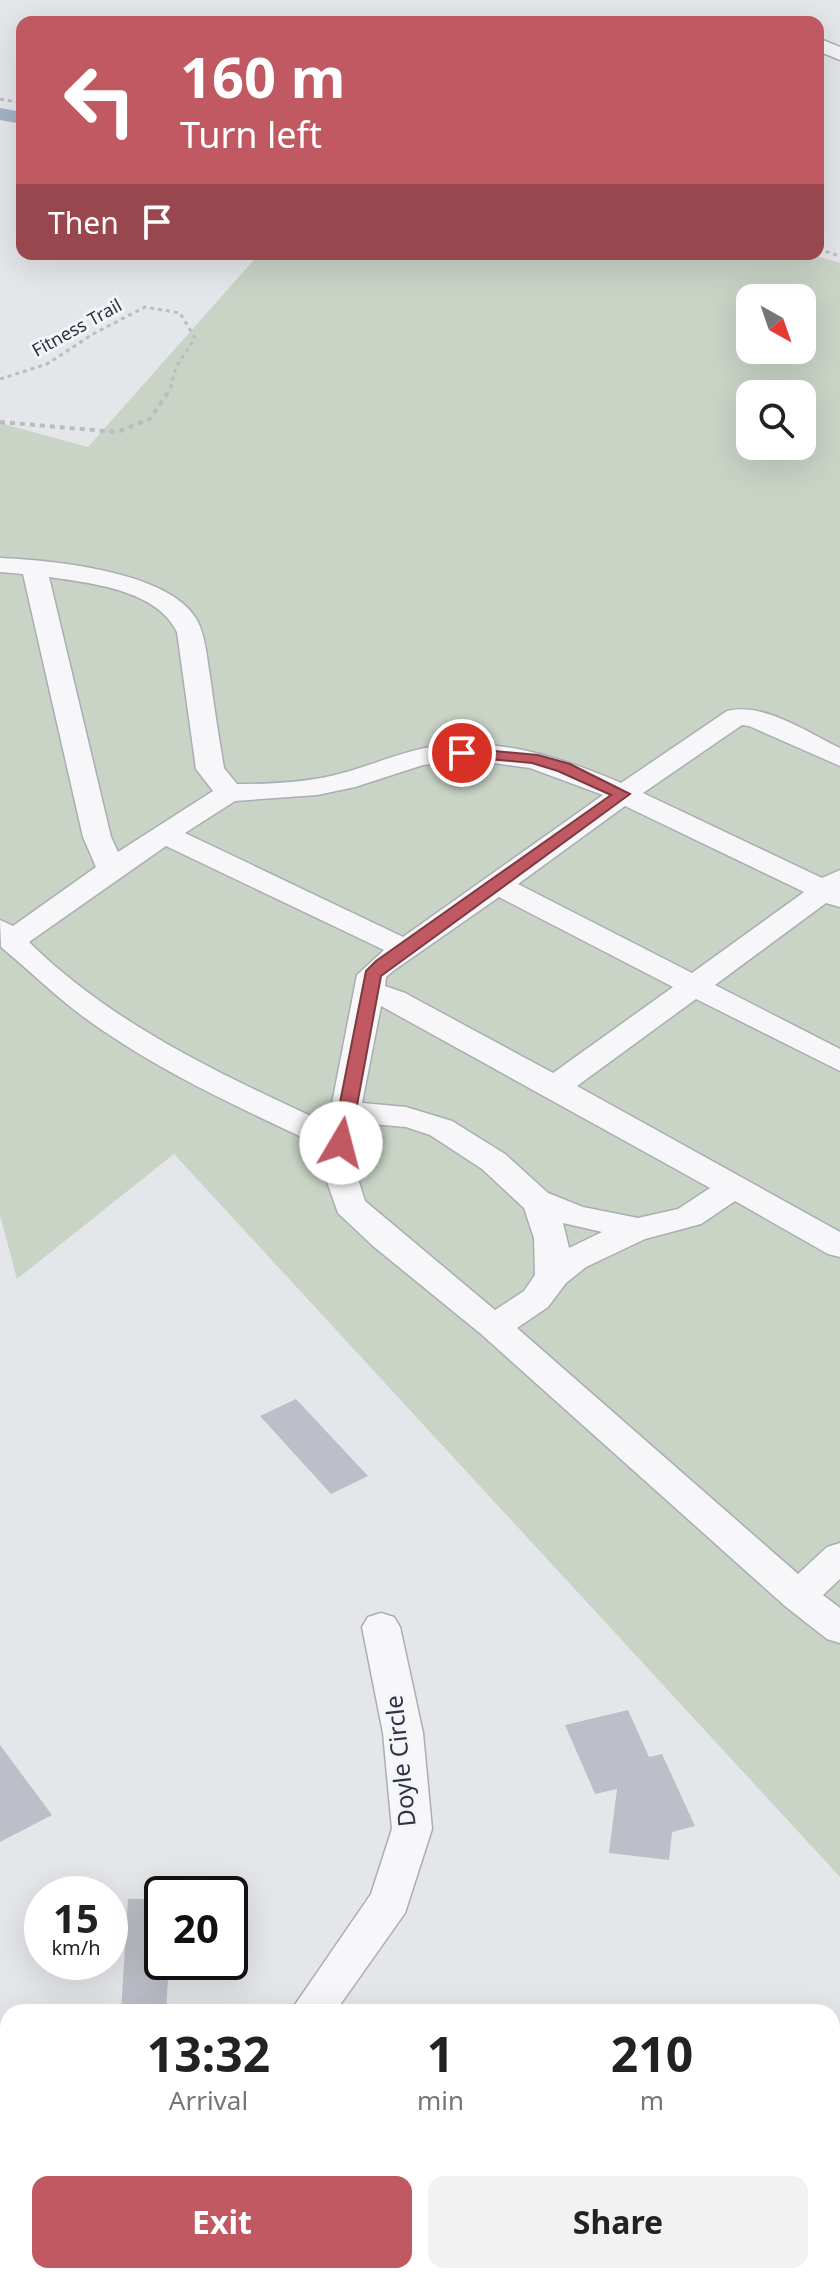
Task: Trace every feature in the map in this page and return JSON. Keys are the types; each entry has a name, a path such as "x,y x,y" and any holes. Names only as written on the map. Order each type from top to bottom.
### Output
{"street":[{"path":"0,565 34,566 121,585 160,600 180,613 190,632 210,769 229,793"},
{"path":"34,566 97,837 111,869"},
{"path":"840,758 754,718 736,717 623,794 372,975 343,1128 342,1179 350,1205 385,1238 493,1326 798,1596 840,1629"},
{"path":"638,1229 576,1216 537,1201 488,1159 441,1128 409,1117 343,1128 113,1025 38,968 6,935 229,793 306,788 340,782 443,753 481,752 533,758 564,767 835,889"},
{"path":"164,834 405,949"},
{"path":"498,885 840,1061"},
{"path":"555,1087 691,986 835,889"},
{"path":"370,991 394,1000 555,1087 840,1246"},
{"path":"493,1326 523,1308 541,1292 552,1276 574,1259 638,1229 691,1218 708,1208 732,1186"},
{"path":"537,1201 548,1226 552,1276"},
{"path":"798,1596 840,1557"},
{"name":"Doyle Circle","path":"317,2004 390,1901 412,1829 403,1733 381,1627"}],"path":[{"name":"Fitness Trail","path":"0,379 47,364 93,334 145,307 180,313 195,338 176,367 170,390 150,419 117,432 0,422"}],"shaded area":[{"path":"824,258 840,263 840,1877 174,1154 17,1279 0,1215 0,423 88,447 254,260"}],"building":[{"path":"296,1399 368,1476 331,1494 260,1416"},
{"path":"628,1710 649,1757 662,1754 695,1826 672,1832 669,1860 609,1853 617,1789 595,1794 565,1725"},
{"path":"0,1745 52,1815 0,1842"},
{"path":"128,1899 144,1899 144,1980 168,1980 166,2004 121,2004 123,1980 128,1980"}],"waterway":[{"path":"0,114 16,117"}],"route":[{"path":"341,1143 344,1112 372,975 623,794 564,767 533,758 462,753"}]}
